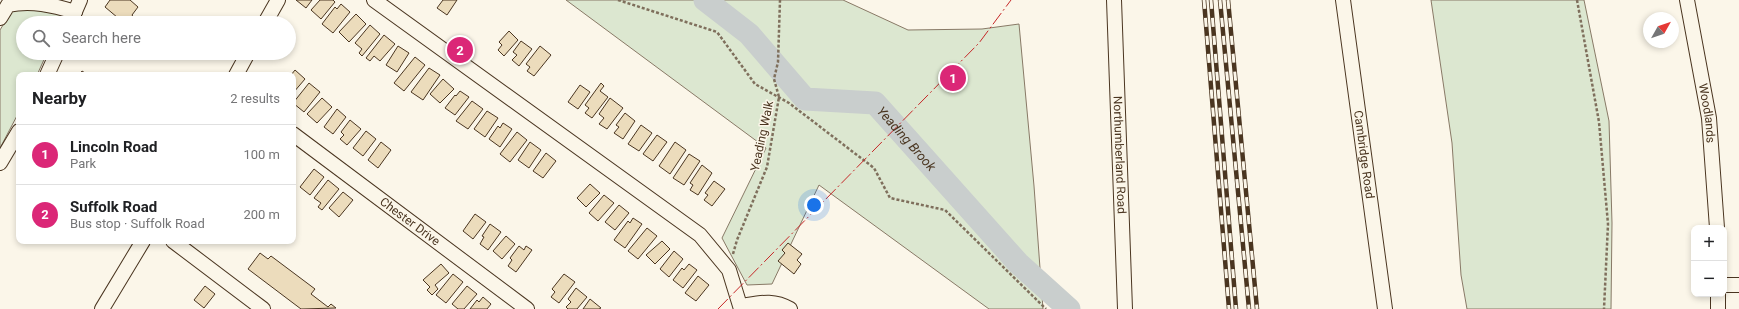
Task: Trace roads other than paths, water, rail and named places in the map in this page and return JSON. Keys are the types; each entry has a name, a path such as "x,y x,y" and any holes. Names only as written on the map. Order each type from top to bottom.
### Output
{"street":[{"path":"0,18 8,5 26,0 47,3 75,12"},
{"path":"269,16 278,0"},
{"path":"374,0 700,235 729,270 741,307 769,302 780,303 790,309"},
{"name":"Northumberland Road","path":"1114,0 1125,309"},
{"name":"Cambridge Road","path":"1343,0 1385,309"},
{"name":"Woodlands","path":"1687,0 1709,118 1717,225"},
{"path":"48,72 54,60"},
{"path":"238,72 244,60"},
{"path":"0,163 16,136"},
{"name":"Chester Drive","path":"296,136 527,309"},
{"path":"102,309 141,244"},
{"path":"177,244 263,309"},
{"path":"1727,285 1739,286"},
{"path":"1718,297 1718,309"}],"waterway":[{"name":"Yeading Brook","path":"705,0 749,34 805,99 875,103 1018,263 1069,309"}],"railway":[{"path":"1204,0 1229,309"},
{"path":"1211,0 1236,309"},
{"path":"1220,0 1249,309"},
{"path":"1228,0 1257,309"}],"place":[{"name":"Suffolk Road","path":"460,50"},
{"name":"Lincoln Road","path":"953,78"}]}
